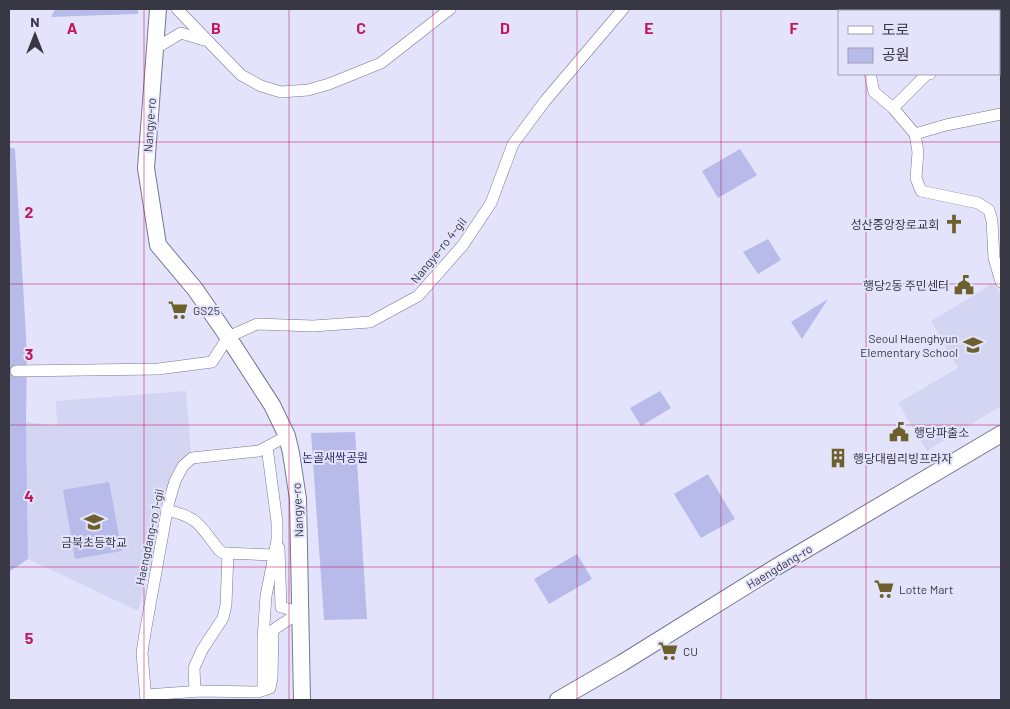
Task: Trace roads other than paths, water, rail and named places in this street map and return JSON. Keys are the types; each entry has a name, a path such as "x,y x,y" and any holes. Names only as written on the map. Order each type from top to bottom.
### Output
{"main road":[{"name":"Nangye-ro","path":"158,9 146,168 158,245 228,336 272,405 287,436 298,499 302,700"},
{"name":"Haengdang-ro","path":"558,700 622,663 778,566 1001,434"}],"street":[{"path":"177,9 241,75 261,86 281,92 308,90 330,84 381,62 450,9"},
{"name":"Nangye-ro 4-gil","path":"228,336 257,324 313,326 370,322 418,296 463,245 491,203 513,144 545,102 623,9"},
{"path":"156,48 181,33 207,41"},
{"path":"870,75 874,92 893,108 915,134 918,152 916,178 921,191 978,203 989,210 992,221 994,258 1001,282"},
{"path":"893,108 917,79"},
{"path":"915,134 1001,114"},
{"path":"16,371 158,368 212,362 228,336"},
{"name":"Haengdang-ro 1-gil","path":"263,690 258,692 195,691 146,698 142,653 167,510 175,482 183,466 192,458 259,451 287,436"},
{"path":"267,447 278,522 277,540 267,584 265,604 263,690 270,688 272,678 273,630 300,612"},
{"path":"167,510 188,516 197,521 223,553 273,555"},
{"path":"277,540 281,607 300,612"},
{"path":"195,691 194,668 202,650 223,618 226,605 228,553"}],"place":[{"name":"성산중앙장로교회","path":"954,224"},
{"name":"행당2동 주민센터","path":"964,285"},
{"name":"GS25","path":"178,310"},
{"name":"Seoul Haenghyun Elementary School","path":"973,345"},
{"name":"행당파출소","path":"899,432"},
{"name":"행당대림리빙프라자","path":"838,458"},
{"name":"금북초등학교","path":"94,522"},
{"name":"Lotte Mart","path":"884,589"},
{"name":"CU","path":"668,651"}],"park label":[{"name":"논골새싹공원","path":"335,457"}]}
